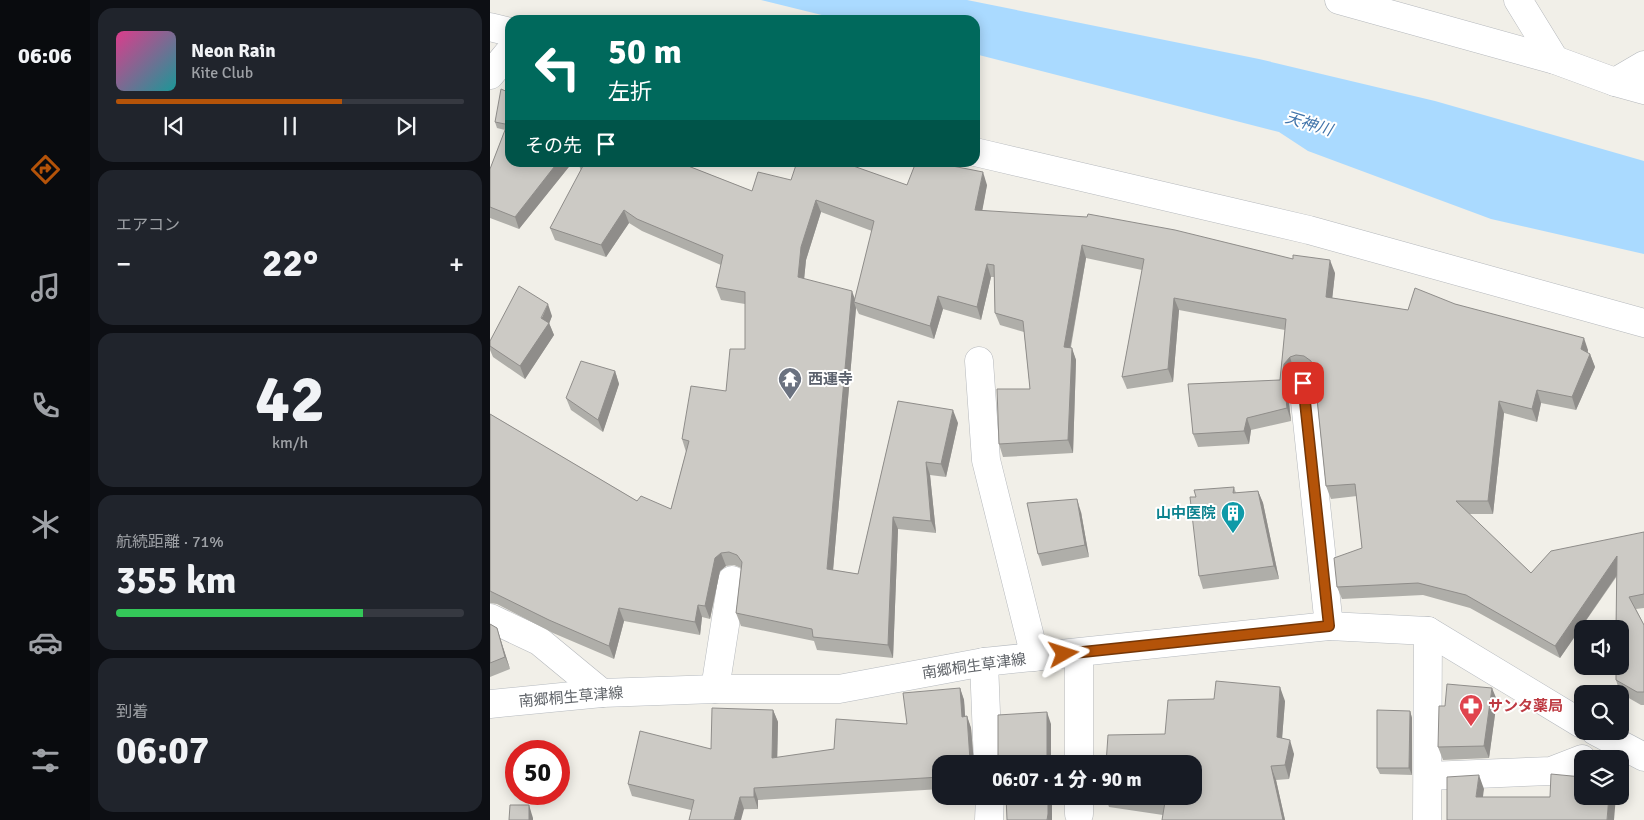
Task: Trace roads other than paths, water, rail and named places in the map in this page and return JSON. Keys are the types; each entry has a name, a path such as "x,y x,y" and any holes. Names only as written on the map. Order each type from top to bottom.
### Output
{"street":[{"path":"1339,0 1555,60 1615,82 1644,90"},
{"path":"1518,0 1555,60"},
{"path":"490,27 505,31"},
{"path":"490,75 505,57"},
{"path":"1615,82 1644,65"},
{"path":"980,153 1309,230 1644,323"},
{"path":"979,361 986,460 1035,657"},
{"path":"1303,383 1329,626"},
{"path":"715,689 732,580"},
{"path":"490,618 539,641 602,693"},
{"name":"南郷桐生草津線","path":"490,704 602,693 715,689 839,689 984,662 1329,626 1428,631 1574,719"},
{"path":"1427,820 1428,631"},
{"path":"1079,653 1079,755"},
{"path":"984,662 988,755"},
{"path":"1609,740 1644,757"},
{"path":"1608,750 1619,746"},
{"path":"1428,776 1551,771 1574,762"},
{"path":"989,820 990,805"}],"water":[{"name":"天神川","path":"761,0 967,0 1259,59 1435,101 1644,161 1644,254 1491,219 1308,151 1279,132 980,55 980,15 822,15"}],"place":[{"name":"西運寺","path":"790,400"},
{"name":"山中医院","path":"1233,534"},
{"name":"サンタ薬局","path":"1471,727"}]}
